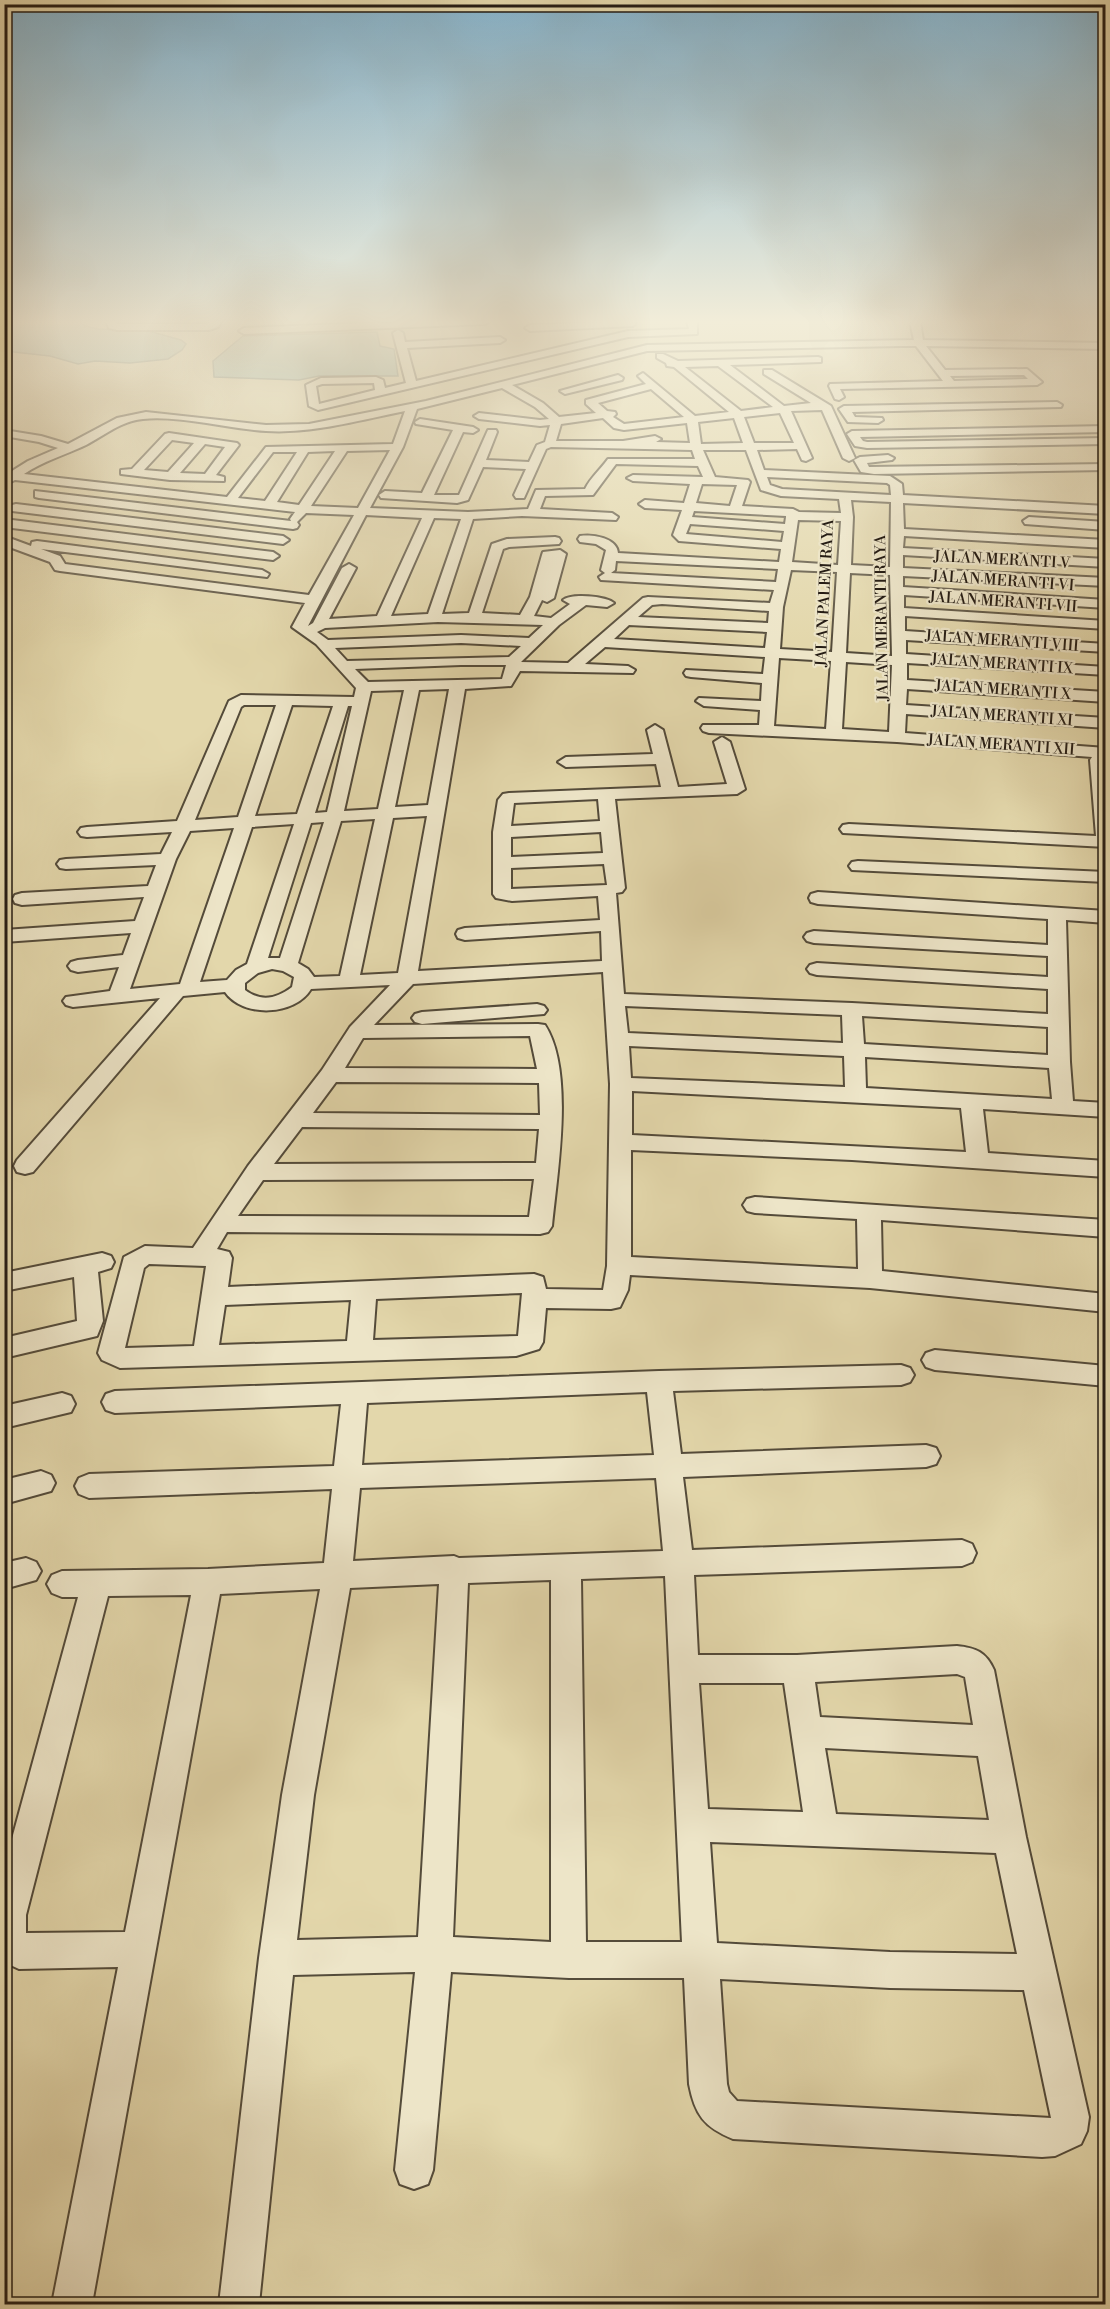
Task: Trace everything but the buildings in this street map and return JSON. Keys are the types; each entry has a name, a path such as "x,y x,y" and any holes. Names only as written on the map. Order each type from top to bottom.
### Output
{"street":[{"path":"11,474 105,429"},
{"path":"244,437 255,429"},
{"path":"263,429 335,435"},
{"path":"313,434 332,429"},
{"path":"374,518 385,495 406,429"},
{"path":"408,429 299,627 434,618 525,619 554,622"},
{"path":"230,501 268,449 343,448 405,433 451,429"},
{"path":"425,497 459,429"},
{"path":"385,495 432,499 462,498 497,433 465,429"},
{"path":"550,444 554,429"},
{"path":"692,429 704,480 690,506 679,536 788,546"},
{"path":"744,429 762,477"},
{"path":"794,429 814,476"},
{"path":"836,429 859,479"},
{"path":"1106,429 856,430 852,434 862,444 1106,441"},
{"path":"987,430 1018,469"},
{"path":"4,433 41,439 69,448"},
{"path":"623,444 692,434"},
{"path":"134,474 166,437 233,445 207,479"},
{"path":"170,477 203,440"},
{"path":"520,495 541,447 550,444 696,447 801,446"},
{"path":"269,505 305,448"},
{"path":"251,592 343,448"},
{"path":"895,458 860,459 865,470 869,471 1106,468"},
{"path":"533,513 540,493 589,492 612,461 701,463"},
{"path":"480,463 533,466"},
{"path":"120,472 244,481"},
{"path":"11,474 303,509 362,512 374,518 533,513 612,516"},
{"path":"633,478 744,482 762,477 814,476 893,481 896,484 897,499"},
{"name":"JALAN PALEM RAYA","path":"762,477 765,487 776,492 845,496 847,517 842,567 834,733"},
{"path":"652,479 645,509 690,506 793,513 782,586 776,607 774,653 765,730"},
{"path":"4,516 59,480"},
{"path":"735,508 744,482"},
{"path":"39,494 293,525"},
{"path":"845,496 1106,510"},
{"name":"JALAN MERANTI RAYA","path":"897,499 904,514 897,532 896,551 900,684 897,737"},
{"path":"997,504 1006,527"},
{"path":"16,508 283,540"},
{"path":"382,620 429,515"},
{"path":"434,618 468,516"},
{"path":"685,520 791,522 847,517"},
{"path":"4,523 273,556"},
{"path":"897,532 1006,527 1106,526"},
{"path":"1006,527 1106,544"},
{"path":"160,543 177,528"},
{"path":"584,539 605,543 612,550 605,583 782,586"},
{"path":"114,555 134,540"},
{"path":"8,541 55,559 60,567 315,600"},
{"path":"8,541 262,573"},
{"path":"474,618 497,547 507,543 555,541"},
{"path":"896,551 1106,563"},
{"path":"315,627 356,553"},
{"path":"1007,556 1012,598"},
{"name":"JALAN MERANTI V","path":"611,557 1106,582"},
{"name":"JALAN MERANTI VI","path":"898,591 1106,604"},
{"path":"525,619 542,597 607,603"},
{"path":"573,667 645,603 655,600 776,607"},
{"path":"118,996 167,859 184,826 234,704 242,700 342,702 363,694 413,685 506,682 509,681 513,663 532,642 554,622 583,601"},
{"name":"JALAN MERANTI VII","path":"899,612 1106,625"},
{"path":"627,621 774,628"},
{"path":"288,965 331,817 363,694 346,665 324,644 315,627"},
{"name":"JALAN MERANTI VIII","path":"898,635 1106,648"},
{"path":"324,644 461,639 532,642"},
{"name":"JALAN MERANTI IX","path":"600,642 680,652 774,653 1106,671"},
{"path":"346,665 513,663 623,670 628,644"},
{"path":"691,673 771,679"},
{"path":"201,1256 219,1224 330,1075 362,1027 407,978 458,683"},
{"name":"JALAN MERANTI X","path":"900,684 1106,697"},
{"path":"349,981 413,685"},
{"path":"704,701 766,706"},
{"path":"25,1166 182,991 244,823 285,702"},
{"path":"256,966 342,702"},
{"name":"JALAN MERANTI XI","path":"899,709 1106,723"},
{"name":"JALAN MERANTI XII","path":"709,728 897,737 1102,756"},
{"path":"655,730 671,792"},
{"path":"606,794 616,888 505,895 501,892 502,832 505,802 509,798 606,794 671,792 737,789 722,742"},
{"path":"849,829 1105,842 1102,756"},
{"path":"566,762 662,759"},
{"path":"87,832 436,810"},
{"path":"502,832 609,826"},
{"path":"501,863 614,858"},
{"path":"66,864 167,859"},
{"path":"858,866 1106,877"},
{"path":"534,1298 610,1300 616,1290 619,1266 621,1084 607,890"},
{"path":"22,899 155,891"},
{"path":"818,898 1106,917"},
{"path":"1057,914 1059,1062 1063,1106"},
{"path":"465,934 609,925"},
{"path":"4,936 143,926"},
{"path":"814,937 1058,951"},
{"path":"78,966 130,960"},
{"path":"272,963 288,965 304,977 301,990 291,999 275,1004 258,1004 243,1000 235,992 235,985 242,973 256,966 272,963"},
{"path":"303,984 612,966"},
{"path":"818,969 1058,984"},
{"path":"219,1224 540,1226 550,1122 549,1076 527,971"},
{"path":"73,1001 235,985"},
{"path":"615,1000 1059,1021"},
{"path":"852,1010 856,1094"},
{"path":"362,1027 537,1020"},
{"path":"617,1040 855,1050 1059,1062"},
{"path":"330,1075 549,1076"},
{"path":"621,1084 856,1094 1106,1110"},
{"path":"971,1101 978,1162"},
{"path":"295,1120 550,1122"},
{"path":"620,1142 852,1152 1106,1169"},
{"path":"256,1172 545,1171"},
{"path":"755,1205 1106,1229"},
{"path":"869,1211 870,1279"},
{"path":"205,1356 214,1294 220,1258 145,1255 138,1259 133,1263 111,1353 120,1358 205,1356 359,1351 525,1344 530,1342 532,1337 534,1284 229,1296 214,1294"},
{"path":"4,1282 94,1264 88,1329 4,1348"},
{"path":"619,1266 650,1265 870,1279 1106,1302"},
{"path":"359,1351 364,1290"},
{"path":"935,1360 1106,1376"},
{"path":"115,1402 901,1375"},
{"path":"659,1382 679,1563 683,1670 708,2084 714,2105 725,2117 733,2120 1042,2138 1055,2137 1068,2131 1070,2117 1009,1837 979,1670 971,1662 957,1660 797,1669 683,1670"},
{"path":"239,2304 277,1958 298,1795 337,1575 356,1393"},
{"path":"4,1417 62,1404"},
{"path":"89,1486 347,1476 668,1468 926,1456"},
{"path":"4,1492 41,1483"},
{"path":"62,1584 208,1582 454,1569 566,1569 962,1553"},
{"path":"414,2170 435,1954 454,1569"},
{"path":"566,1569 569,1960"},
{"path":"72,2304 208,1582"},
{"path":"96,1585 9,1916 8,1941 13,1949 19,1951 139,1949"},
{"path":"797,1669 822,1829"},
{"path":"807,1732 992,1741"},
{"path":"694,1825 1009,1837"},
{"path":"277,1958 435,1954 569,1960 701,1960 890,1970 1040,1972"}]}
